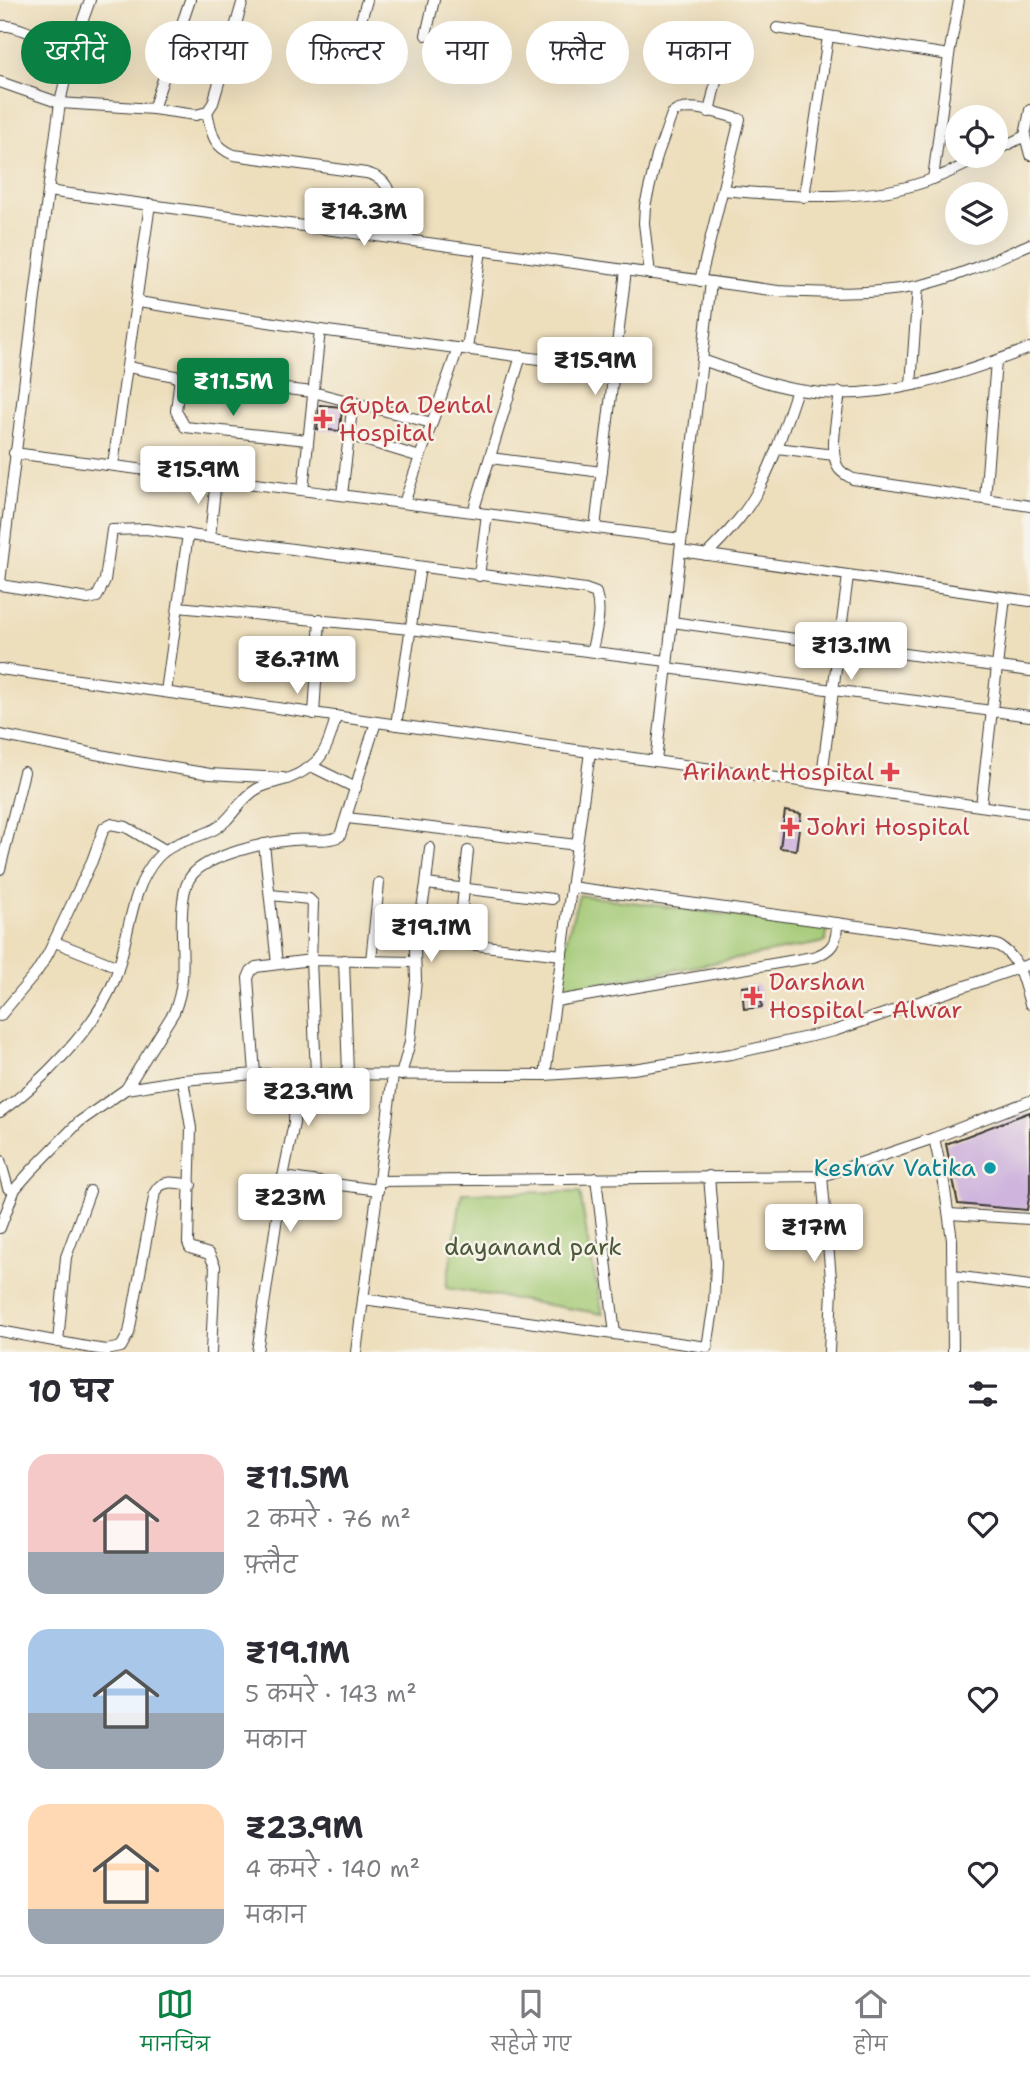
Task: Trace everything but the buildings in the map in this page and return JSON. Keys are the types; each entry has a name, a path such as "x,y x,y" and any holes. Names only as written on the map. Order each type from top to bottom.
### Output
{"street":[{"path":"82,21 90,0"},
{"path":"153,109 190,0"},
{"path":"0,82 60,103 153,109 197,115 207,112 213,103 243,0"},
{"path":"361,21 367,0"},
{"path":"429,21 434,0"},
{"path":"933,179 959,0"},
{"path":"0,26 12,26 21,30"},
{"path":"777,28 949,55"},
{"path":"804,197 828,37"},
{"path":"64,84 14,453 0,583 88,599 97,597 105,580 112,530 146,529 585,589 596,593 599,614 592,650"},
{"path":"709,112 715,84"},
{"path":"650,274 644,223 645,206 657,156 672,114 678,108 687,106 740,119 705,282 702,360 656,761"},
{"path":"1030,110 1025,136 1030,155"},
{"path":"207,112 212,138 224,151 234,155 366,173 384,180 389,189 387,236"},
{"path":"1008,144 1025,136"},
{"path":"723,190 804,197 843,196 892,189 933,179 957,168"},
{"path":"48,191 778,291 835,293 918,286 940,280 1030,244"},
{"path":"113,466 150,204"},
{"path":"404,503 462,349 481,250"},
{"path":"595,528 626,271"},
{"path":"911,385 918,286"},
{"path":"138,302 320,330 614,369"},
{"path":"303,490 320,330"},
{"path":"702,360 797,390 840,392 911,385 946,378 1030,348"},
{"path":"473,512 521,356"},
{"path":"985,499 996,361"},
{"path":"128,367 180,377 313,392 432,423"},
{"path":"180,377 176,411 185,427 307,440"},
{"path":"706,555 746,509 757,492 777,448 797,390"},
{"path":"840,392 834,455 838,467 853,479 1030,506"},
{"path":"342,495 353,401"},
{"path":"348,435 420,457"},
{"path":"777,448 834,455"},
{"path":"14,453 681,539"},
{"path":"490,458 602,472"},
{"path":"210,537 216,479"},
{"path":"479,576 487,514"},
{"path":"166,692 188,534"},
{"path":"680,551 1030,601"},
{"path":"396,725 420,567"},
{"path":"821,783 848,576"},
{"path":"981,806 1005,597"},
{"path":"178,607 320,619 592,650 834,690 1030,716"},
{"path":"314,714 320,619"},
{"path":"672,622 1030,671"},
{"path":"0,669 1030,813"},
{"path":"0,1112 32,1086 78,1037 110,990 141,887 151,866 165,850 219,827 257,789 289,778 310,766 325,752 336,716"},
{"path":"8,1188 79,1122 126,1089 174,1012 179,1001 184,970 183,903 187,883 199,869 211,862 264,845 294,839 334,839 343,831 376,722"},
{"path":"0,735 210,774 289,778"},
{"path":"545,1075 590,752"},
{"path":"310,766 356,788"},
{"path":"0,869 24,772"},
{"path":"346,818 577,845"},
{"path":"0,820 12,823"},
{"path":"0,1016 36,973 55,942 104,828 110,824 125,827 165,850"},
{"path":"264,845 277,964"},
{"path":"356,1352 378,1186 397,1075 410,1042 417,938 430,848"},
{"path":"460,927 468,851"},
{"path":"371,961 379,883"},
{"path":"426,884 552,899"},
{"path":"571,887 997,945 1011,955 1019,968 1030,1003"},
{"path":"271,895 309,899 313,903 311,960 316,1074"},
{"path":"556,1001 813,957 826,953 834,946 837,923"},
{"path":"417,938 562,956"},
{"path":"55,942 118,967"},
{"path":"255,1074 248,978 256,967 311,960 415,962"},
{"path":"344,960 348,1074"},
{"path":"126,1089 183,1080 255,1074 545,1075 633,1069 774,1045 859,1023 1030,964"},
{"path":"257,1352 283,1177 294,1123 295,1074"},
{"path":"183,1080 191,1128 188,1243 190,1248 209,1254 215,1266 211,1352"},
{"path":"283,1177 378,1186 596,1178 822,1176 934,1138 1030,1101"},
{"path":"934,1138 949,1214 954,1276 953,1352"},
{"path":"0,1160 8,1188 0,1228"},
{"path":"363,1299 707,1349 714,1304 716,1263 709,1176"},
{"path":"822,1176 832,1290 830,1352"},
{"path":"596,1178 615,1334"},
{"path":"0,1331 92,1350 114,1349 126,1342 155,1192 158,1186 171,1182 191,1185"},
{"path":"58,1342 66,1257 90,1191"},
{"path":"949,1214 1030,1219"},
{"path":"954,1276 1030,1286"}],"green space":[{"path":"579,895 827,928 826,942 561,991 562,955"},
{"name":"dayanand park","path":"580,1192 603,1314 446,1288 462,1193"}],"place":[{"name":"Gupta Dental Hospital","path":"323,419"},
{"name":"Arihant Hospital","path":"890,772"},
{"name":"Johri Hospital","path":"790,827"},
{"name":"Darshan Hospital - Alwar","path":"753,996"},
{"name":"Keshav Vatika","path":"990,1168"}]}
